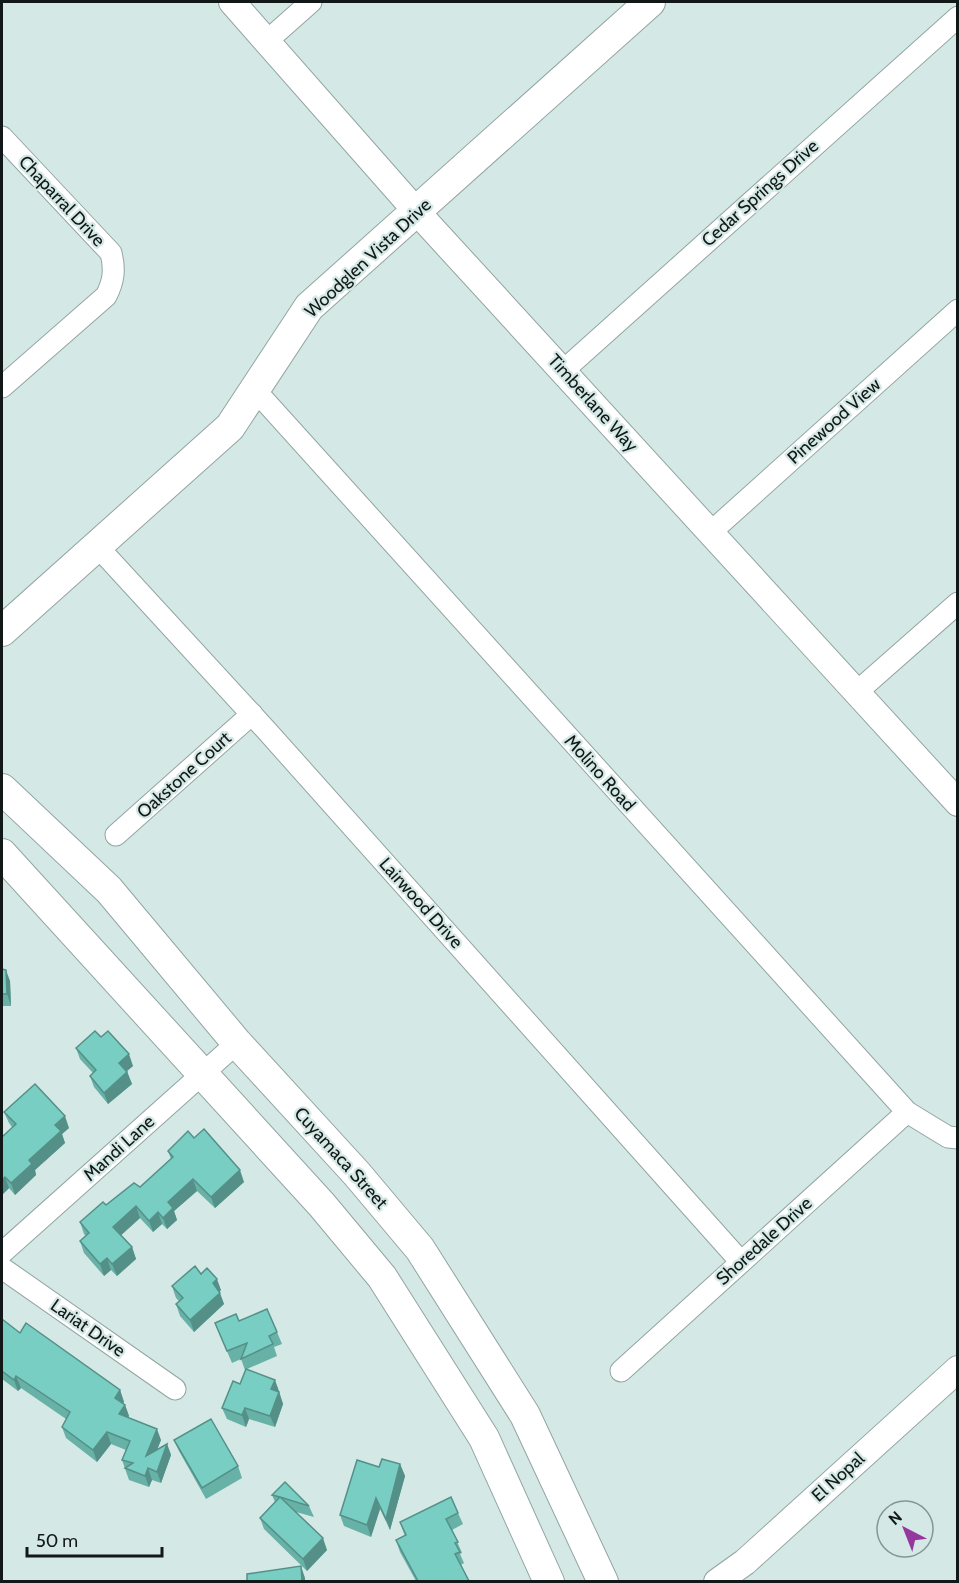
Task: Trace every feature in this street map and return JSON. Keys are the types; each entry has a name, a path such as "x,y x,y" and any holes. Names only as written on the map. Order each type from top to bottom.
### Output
{"main road":[{"name":"Woodglen Vista Drive","path":"2,631 230,427 309,307 650,2"},
{"name":"Cuyamaca Street","path":"2,789 109,890 237,1043 357,1174 420,1250 525,1415 603,1581"},
{"path":"2,854 322,1205 382,1277 484,1438 549,1581"}],"street":[{"name":"Timberlane Way","path":"232,2 417,212 957,802"},
{"path":"267,41 311,2"},
{"name":"Cedar Springs Drive","path":"564,370 957,17"},
{"name":"Chaparral Drive","path":"2,137 111,253 115,268 111,287 106,296 2,387"},
{"name":"Pinewood View","path":"711,532 957,310"},
{"name":"Molino Road","path":"255,390 907,1112 948,1137 957,1138"},
{"name":"Lairwood Drive","path":"98,547 252,714 741,1262"},
{"path":"858,692 957,603"},
{"name":"Oakstone Court","path":"116,835 252,714"},
{"name":"Mandi Lane","path":"2,1253 237,1043"},
{"name":"Shoredale Drive","path":"621,1371 907,1112"},
{"name":"Lariat Drive","path":"2,1268 175,1389"},
{"name":"El Nopal","path":"717,1581 745,1562 957,1370"}],"building":[{"path":"2,969 6,970 7,994 2,994"},
{"path":"95,1031 101,1037 108,1031 129,1054 119,1063 127,1072 104,1093 90,1076 96,1070 76,1048"},
{"path":"35,1084 65,1116 55,1125 61,1131 29,1160 32,1164 11,1183 5,1177 2,1180 2,1137 16,1124 4,1112"},
{"path":"204,1129 240,1170 211,1197 193,1179 168,1202 173,1208 163,1218 158,1212 149,1221 136,1206 113,1227 132,1247 112,1264 107,1258 100,1264 80,1241 89,1233 80,1222 103,1202 106,1205 134,1183 140,1187 173,1157 168,1151 188,1131 194,1138"},
{"path":"195,1266 201,1274 207,1268 217,1279 213,1283 220,1293 190,1320 176,1304 183,1298 172,1286"},
{"path":"267,1309 277,1332 269,1336 273,1344 241,1359 247,1343 227,1351 215,1323 236,1314 239,1321"},
{"path":"2,1319 20,1333 26,1323 120,1390 115,1398 125,1405 119,1414 157,1429 146,1456 167,1444 157,1472 148,1468 145,1476 125,1468 133,1463 122,1460 130,1441 107,1432 93,1450 62,1427 70,1412 16,1376 14,1380 2,1371"},
{"path":"246,1369 275,1380 271,1389 279,1392 270,1416 245,1408 242,1415 222,1408 233,1381 240,1384"},
{"path":"211,1419 238,1466 202,1488 174,1440"},
{"path":"382,1459 400,1464 386,1519 376,1498 367,1525 340,1515 357,1460 379,1467"},
{"path":"285,1482 309,1506 272,1495"},
{"path":"280,1497 323,1538 303,1559 260,1518"},
{"path":"451,1497 458,1513 446,1519 458,1542 455,1543 460,1552 455,1554 469,1581 418,1581 396,1540 406,1535 400,1522"},
{"path":"301,1566 302,1581 247,1581 247,1574"}]}
